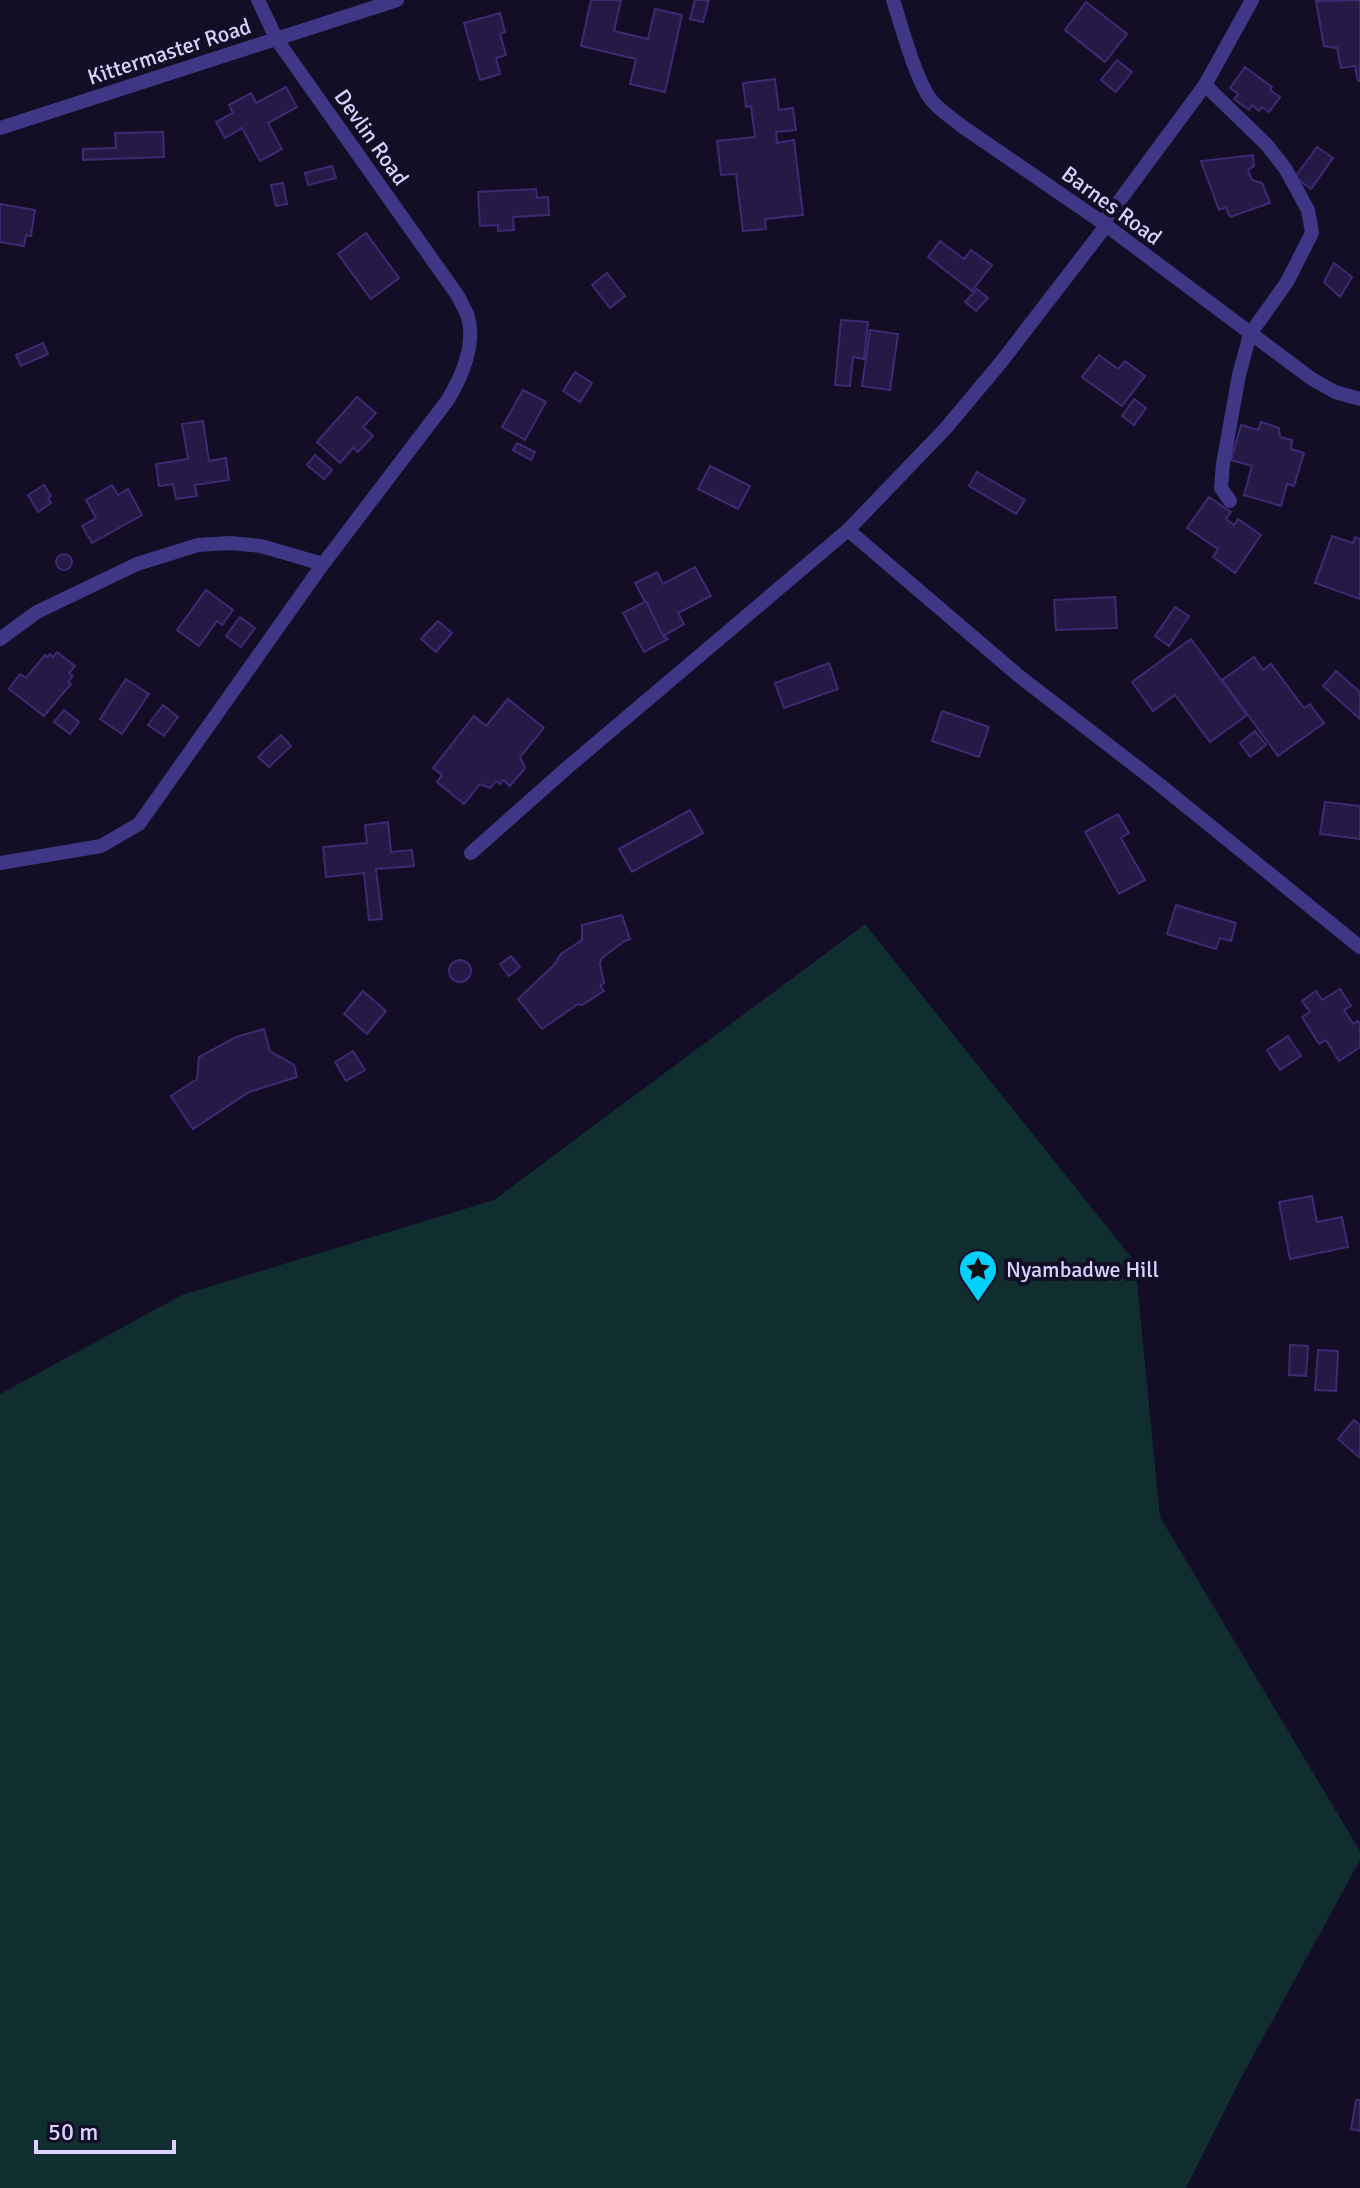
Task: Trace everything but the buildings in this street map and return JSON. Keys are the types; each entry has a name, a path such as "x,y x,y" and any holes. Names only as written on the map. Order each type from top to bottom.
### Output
{"street":[{"name":"Devlin Road","path":"0,863 101,846 139,824 323,564 457,384 470,336 467,315 458,296 277,40 258,0"},
{"name":"Kittermaster Road","path":"0,128 397,0"},
{"name":"Barnes Road","path":"893,0 930,98 963,127 1104,225 1312,379 1335,392 1360,399"},
{"path":"471,853 848,530 946,428 1002,361 1205,85 1252,0"},
{"path":"1205,85 1256,134 1285,168 1312,222 1308,244 1287,282 1250,334 1239,375 1223,464 1221,488 1230,501"},
{"path":"848,530 1019,676 1242,850 1360,947"},
{"path":"0,639 37,612 137,564 198,545 230,543 261,546 323,564"}],"green space":[{"path":"865,924 1135,1262 1160,1517 1360,1851 1360,1860 1240,2080 1186,2188 0,2188 0,1394 182,1295 494,1200"}],"place":[{"name":"Nyambadwe Hill","path":"978,1303"}]}
